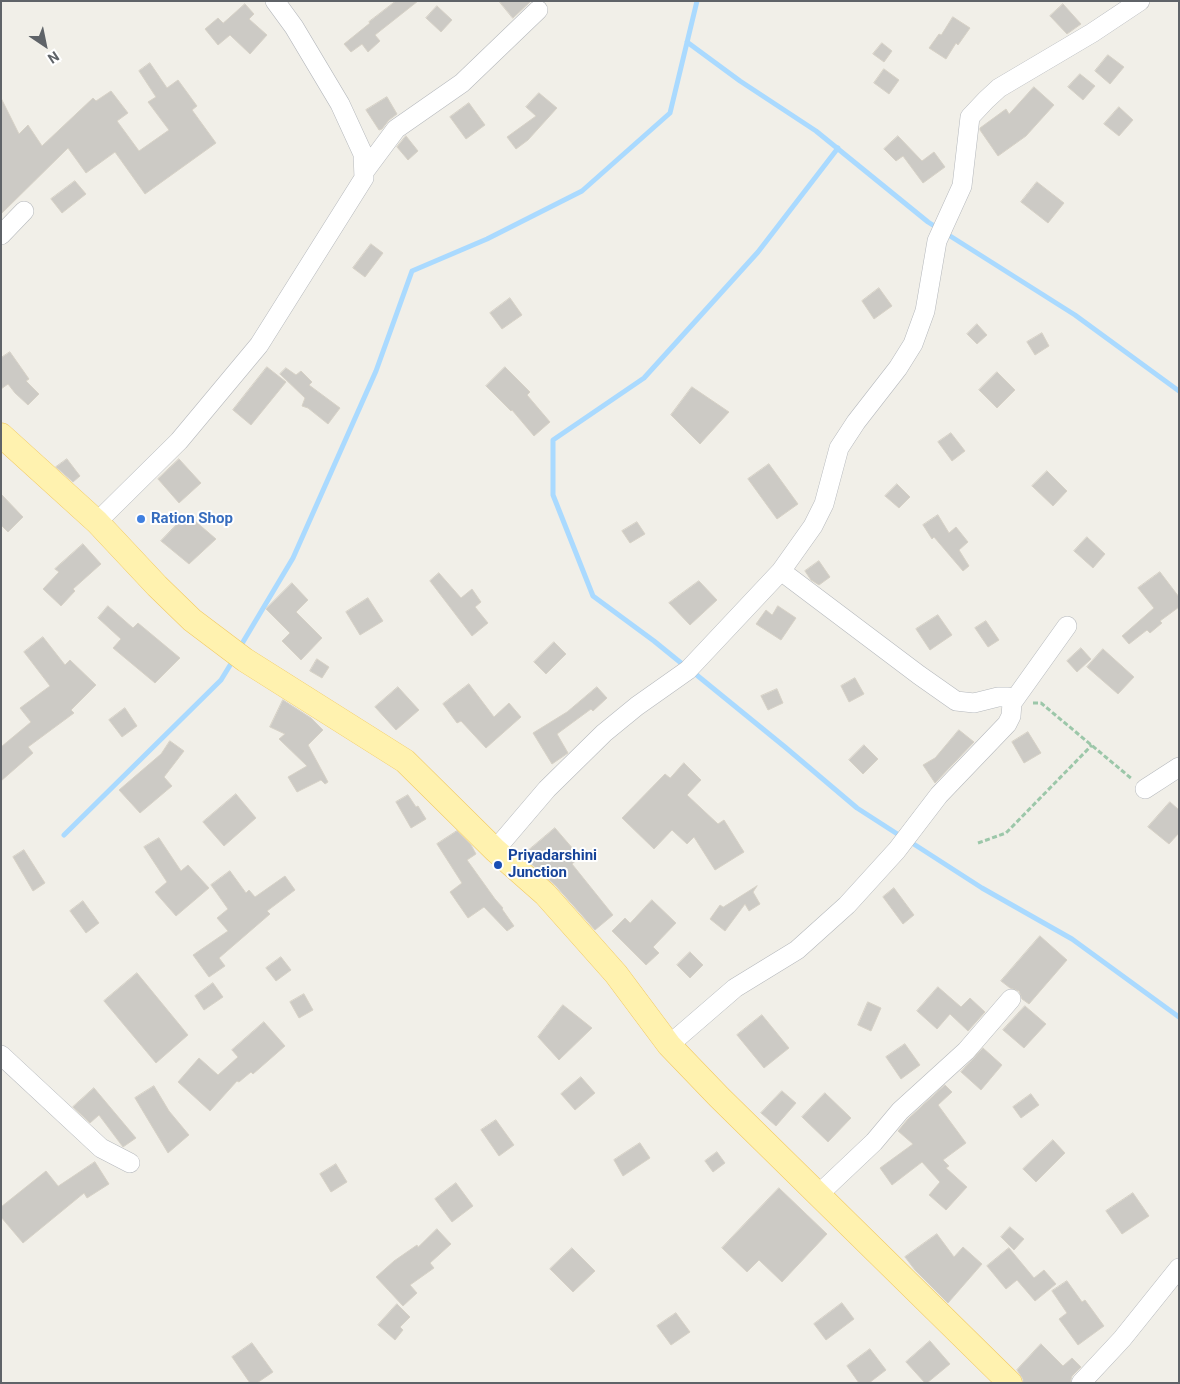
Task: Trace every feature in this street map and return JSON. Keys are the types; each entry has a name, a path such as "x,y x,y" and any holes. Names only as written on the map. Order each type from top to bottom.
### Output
{"main road":[{"path":"1,435 97,522 192,620 245,660 404,761 495,850 545,894 616,974 669,1045 1010,1383"}],"street":[{"path":"97,522 179,440 259,345 364,178 363,154 340,104 294,27 275,1"},
{"path":"495,850 547,789 604,733 688,670 781,571 813,526 824,504 839,448 856,422 898,368 913,344 925,311 936,241 962,186 970,117 999,88 1092,33 1140,1"},
{"path":"364,172 396,129 462,82 538,10"},
{"path":"1,235 24,211"},
{"path":"781,571 956,701 974,703 998,697 1008,697 1012,703"},
{"path":"669,1045 735,988 797,950 847,905 897,850 939,795 1007,724 1011,716 1012,703 1067,626"},
{"path":"1145,789 1179,767"},
{"path":"819,1194 874,1142 900,1111 966,1051 1011,999"},
{"path":"1,1055 101,1148 130,1163"},
{"path":"1081,1383 1122,1339 1179,1268"}],"path":[{"path":"1012,703 1041,704 1145,789"},
{"path":"978,843 1006,833 1092,745"}],"building":[{"path":"396,1 418,1 375,35 380,41 368,52 362,44 351,52 344,44"},
{"path":"499,1 531,1 513,18"},
{"path":"245,4 254,14 249,19 267,35 250,54 230,35 218,45 205,29 218,18 223,23"},
{"path":"1063,4 1081,24 1067,34 1050,16"},
{"path":"437,6 452,20 441,32 426,18"},
{"path":"953,17 970,28 958,45 956,43 946,59 929,48 939,34 941,35"},
{"path":"882,43 892,51 884,62 873,54"},
{"path":"1108,55 1124,67 1110,84 1095,71"},
{"path":"150,63 167,88 178,80 197,106 192,110 216,143 145,194 115,152 86,173 68,148 1,214 1,98 19,134 28,125 42,146 93,98 96,101 111,91 128,113 117,121 139,151 169,130 148,102 156,97 139,71"},
{"path":"884,69 899,80 889,94 874,83"},
{"path":"1080,74 1095,86 1083,100 1068,87"},
{"path":"1034,87 1054,105 1026,136 998,156 980,128 1006,109 1009,114"},
{"path":"539,93 557,108 528,140 516,149 507,137 536,116 526,107"},
{"path":"387,97 397,114 379,130 366,110"},
{"path":"469,103 485,125 466,139 450,117"},
{"path":"1119,107 1133,120 1119,136 1104,124"},
{"path":"406,136 418,151 408,160 397,147"},
{"path":"898,136 922,161 934,152 945,167 923,183 903,156 896,161 884,149"},
{"path":"75,181 86,194 62,213 51,199"},
{"path":"1037,182 1064,203 1048,223 1021,202"},
{"path":"371,244 383,253 365,277 353,268"},
{"path":"879,288 892,306 874,319 862,301"},
{"path":"510,298 522,315 502,329 490,313"},
{"path":"977,324 987,335 977,344 967,334"},
{"path":"1042,333 1049,346 1035,355 1027,342"},
{"path":"10,352 29,379 26,381 39,394 28,405 8,384 1,389 1,358"},
{"path":"267,367 286,382 251,425 233,410"},
{"path":"505,367 530,392 527,395 550,422 534,436 512,410 486,386"},
{"path":"286,368 296,375 301,371 312,382 309,385 340,408 328,424 308,408 302,406 305,398 280,374"},
{"path":"997,372 1015,390 997,408 979,390"},
{"path":"692,387 729,412 700,444 671,415"},
{"path":"951,433 965,451 952,461 938,442"},
{"path":"67,459 80,476 73,482 56,467"},
{"path":"179,459 201,483 179,503 158,479"},
{"path":"769,464 798,504 777,519 748,479"},
{"path":"1047,471 1067,491 1053,506 1032,486"},
{"path":"897,484 910,497 899,508 885,496"},
{"path":"1,494 23,517 8,532 1,525"},
{"path":"187,514 216,539 189,564 161,541"},
{"path":"938,515 949,533 956,527 968,542 959,550 969,566 963,571 934,537 932,539 923,525"},
{"path":"637,522 645,534 630,543 622,531"},
{"path":"1087,537 1105,554 1093,568 1074,551"},
{"path":"83,544 101,564 73,589 75,591 61,606 43,589 59,572 55,569"},
{"path":"819,561 830,577 819,585 811,580 805,571"},
{"path":"1160,572 1179,597 1179,607 1160,621 1162,623 1150,633 1147,630 1129,644 1122,636 1154,608 1138,588"},
{"path":"439,573 461,598 472,589 481,602 475,607 488,623 472,636 430,581"},
{"path":"699,581 717,600 690,625 669,603"},
{"path":"292,583 308,600 296,612 322,638 301,660 282,641 290,633 266,609"},
{"path":"368,598 383,621 360,635 346,612"},
{"path":"108,606 133,628 138,623 180,658 155,683 113,648 121,639 98,618"},
{"path":"778,606 796,618 781,640 756,624 766,610 772,615"},
{"path":"938,615 952,635 930,650 916,629"},
{"path":"986,621 999,640 988,647 975,628"},
{"path":"43,637 65,665 70,660 96,685 71,710 74,713 28,747 33,753 1,781 1,747 31,722 20,708 50,686 24,652"},
{"path":"554,642 566,654 546,674 534,662"},
{"path":"1081,648 1091,659 1077,672 1067,661"},
{"path":"1103,649 1134,677 1118,694 1087,667"},
{"path":"317,659 329,667 322,678 310,671"},
{"path":"855,678 864,694 849,702 841,686"},
{"path":"469,684 494,717 509,703 521,717 486,748 461,721 457,723 443,704"},
{"path":"398,687 419,710 396,730 375,707"},
{"path":"597,687 607,698 593,711 591,709 557,734 568,753 552,764 533,733 567,712"},
{"path":"777,689 783,703 768,710 761,696"},
{"path":"283,700 311,718 323,730 308,745 328,782 325,784 321,780 297,792 288,777 307,766 279,739 285,734 270,727"},
{"path":"125,708 137,726 122,737 109,720"},
{"path":"959,730 974,742 935,783 923,765 935,758"},
{"path":"1028,732 1041,753 1024,763 1012,742"},
{"path":"170,741 184,751 164,777 172,786 140,813 119,790 161,754"},
{"path":"864,745 878,759 863,774 849,760"},
{"path":"684,763 701,780 687,795 718,824 724,820 744,852 715,870 694,837 687,844 672,830 654,849 622,818 665,774 670,778"},
{"path":"236,794 256,818 224,846 203,822"},
{"path":"408,795 426,819 411,828 396,802"},
{"path":"1170,802 1179,810 1179,833 1169,844 1148,827"},
{"path":"555,828 580,857 572,864 613,915 595,930 555,885 528,861 534,856 529,850"},
{"path":"457,831 471,845 476,854 467,860 514,926 507,931 484,907 468,918 450,892 462,883 437,844"},
{"path":"159,838 181,871 188,865 209,888 176,916 155,892 167,882 144,847"},
{"path":"24,850 45,883 33,891 13,857"},
{"path":"230,871 246,893 249,890 255,897 285,876 295,890 267,911 270,914 219,958 225,966 209,977 193,955 228,931 217,918 228,909 211,885"},
{"path":"757,886 753,892 760,904 749,911 745,904 725,931 710,919 720,905 723,907"},
{"path":"894,888 914,915 903,924 883,897"},
{"path":"652,900 676,923 653,947 659,953 646,965 612,931 625,918 630,923"},
{"path":"83,901 99,923 86,933 70,911"},
{"path":"1040,936 1067,960 1029,1004 1022,999 1019,991 1010,988 1001,981"},
{"path":"690,952 703,965 690,978 677,965"},
{"path":"281,957 291,970 276,981 266,968"},
{"path":"137,973 188,1035 156,1063 104,1001"},
{"path":"213,983 223,997 204,1010 195,996"},
{"path":"938,987 961,1007 970,998 985,1012 968,1031 950,1014 937,1029 917,1011"},
{"path":"304,994 313,1010 299,1018 290,1002"},
{"path":"868,1002 881,1008 871,1031 858,1025"},
{"path":"563,1005 592,1028 559,1060 538,1037"},
{"path":"1025,1006 1046,1024 1024,1048 1003,1030"},
{"path":"762,1015 789,1048 764,1068 737,1035"},
{"path":"264,1022 285,1046 253,1074 251,1072 239,1082 237,1081 210,1111 178,1082 199,1058 218,1075 238,1057 232,1050"},
{"path":"905,1044 920,1065 901,1079 886,1057"},
{"path":"983,1048 1002,1065 981,1090 961,1072"},
{"path":"581,1077 595,1093 575,1110 561,1094"},
{"path":"945,1085 952,1092 938,1105 966,1143 943,1160 949,1166 946,1168 967,1187 946,1210 929,1195 940,1182 922,1162 892,1185 880,1168 913,1144 898,1131 908,1119"},
{"path":"154,1086 169,1111 189,1135 168,1153 135,1098"},
{"path":"94,1088 136,1138 123,1147 99,1115 90,1123 73,1107"},
{"path":"782,1091 796,1103 776,1126 761,1113"},
{"path":"825,1093 851,1118 828,1142 802,1117"},
{"path":"1031,1094 1039,1105 1021,1118 1013,1107"},
{"path":"496,1120 514,1145 499,1156 481,1130"},
{"path":"1053,1140 1065,1153 1036,1182 1023,1169"},
{"path":"640,1143 650,1158 623,1176 614,1160"},
{"path":"717,1152 725,1163 713,1172 705,1161"},
{"path":"95,1162 109,1184 87,1198 84,1193 23,1243 1,1217 1,1207 46,1171 58,1186"},
{"path":"336,1164 347,1182 331,1192 320,1174"},
{"path":"456,1183 473,1206 452,1222 435,1199"},
{"path":"779,1188 827,1234 782,1282 759,1260 747,1272 722,1248"},
{"path":"1133,1193 1149,1216 1122,1234 1106,1211"},
{"path":"1010,1227 1024,1239 1014,1250 1001,1237"},
{"path":"437,1229 451,1244 430,1263 434,1268 410,1285 417,1293 403,1306 376,1277 394,1261 417,1245 418,1247"},
{"path":"937,1234 954,1257 963,1247 982,1264 948,1303 915,1270 905,1257"},
{"path":"572,1248 595,1271 573,1292 550,1269"},
{"path":"1009,1248 1034,1278 1044,1270 1056,1284 1035,1301 1017,1280 1006,1289 987,1266"},
{"path":"1067,1281 1082,1302 1085,1300 1104,1326 1078,1345 1059,1319 1067,1313 1052,1291"},
{"path":"842,1303 854,1319 826,1340 814,1324"},
{"path":"397,1304 410,1317 400,1327 403,1330 395,1340 378,1325"},
{"path":"676,1313 690,1332 671,1345 657,1326"},
{"path":"930,1341 950,1364 925,1383 906,1362"},
{"path":"252,1343 273,1372 257,1383 250,1383 232,1357"},
{"path":"1041,1344 1063,1366 1072,1358 1081,1367 1072,1376 1070,1383 1023,1383 1023,1379 1017,1370"},
{"path":"870,1349 886,1370 869,1383 859,1383 847,1366"}],"waterway":[{"path":"240,647 293,558 376,371 412,271 487,239 582,191 670,113 697,1"},
{"path":"687,42 740,81 816,131 928,222 1075,315 1179,391"},
{"path":"686,667 593,596 553,495 553,440 644,378 758,252 838,148"},
{"path":"64,835 221,680 232,662"},
{"path":"693,672 857,808 902,837"},
{"path":"909,841 982,888 1072,939 1179,1017"}],"place":[{"name":"Ration Shop","path":"141,519"},
{"name":"Priyadarshini Junction","path":"498,865"}]}
